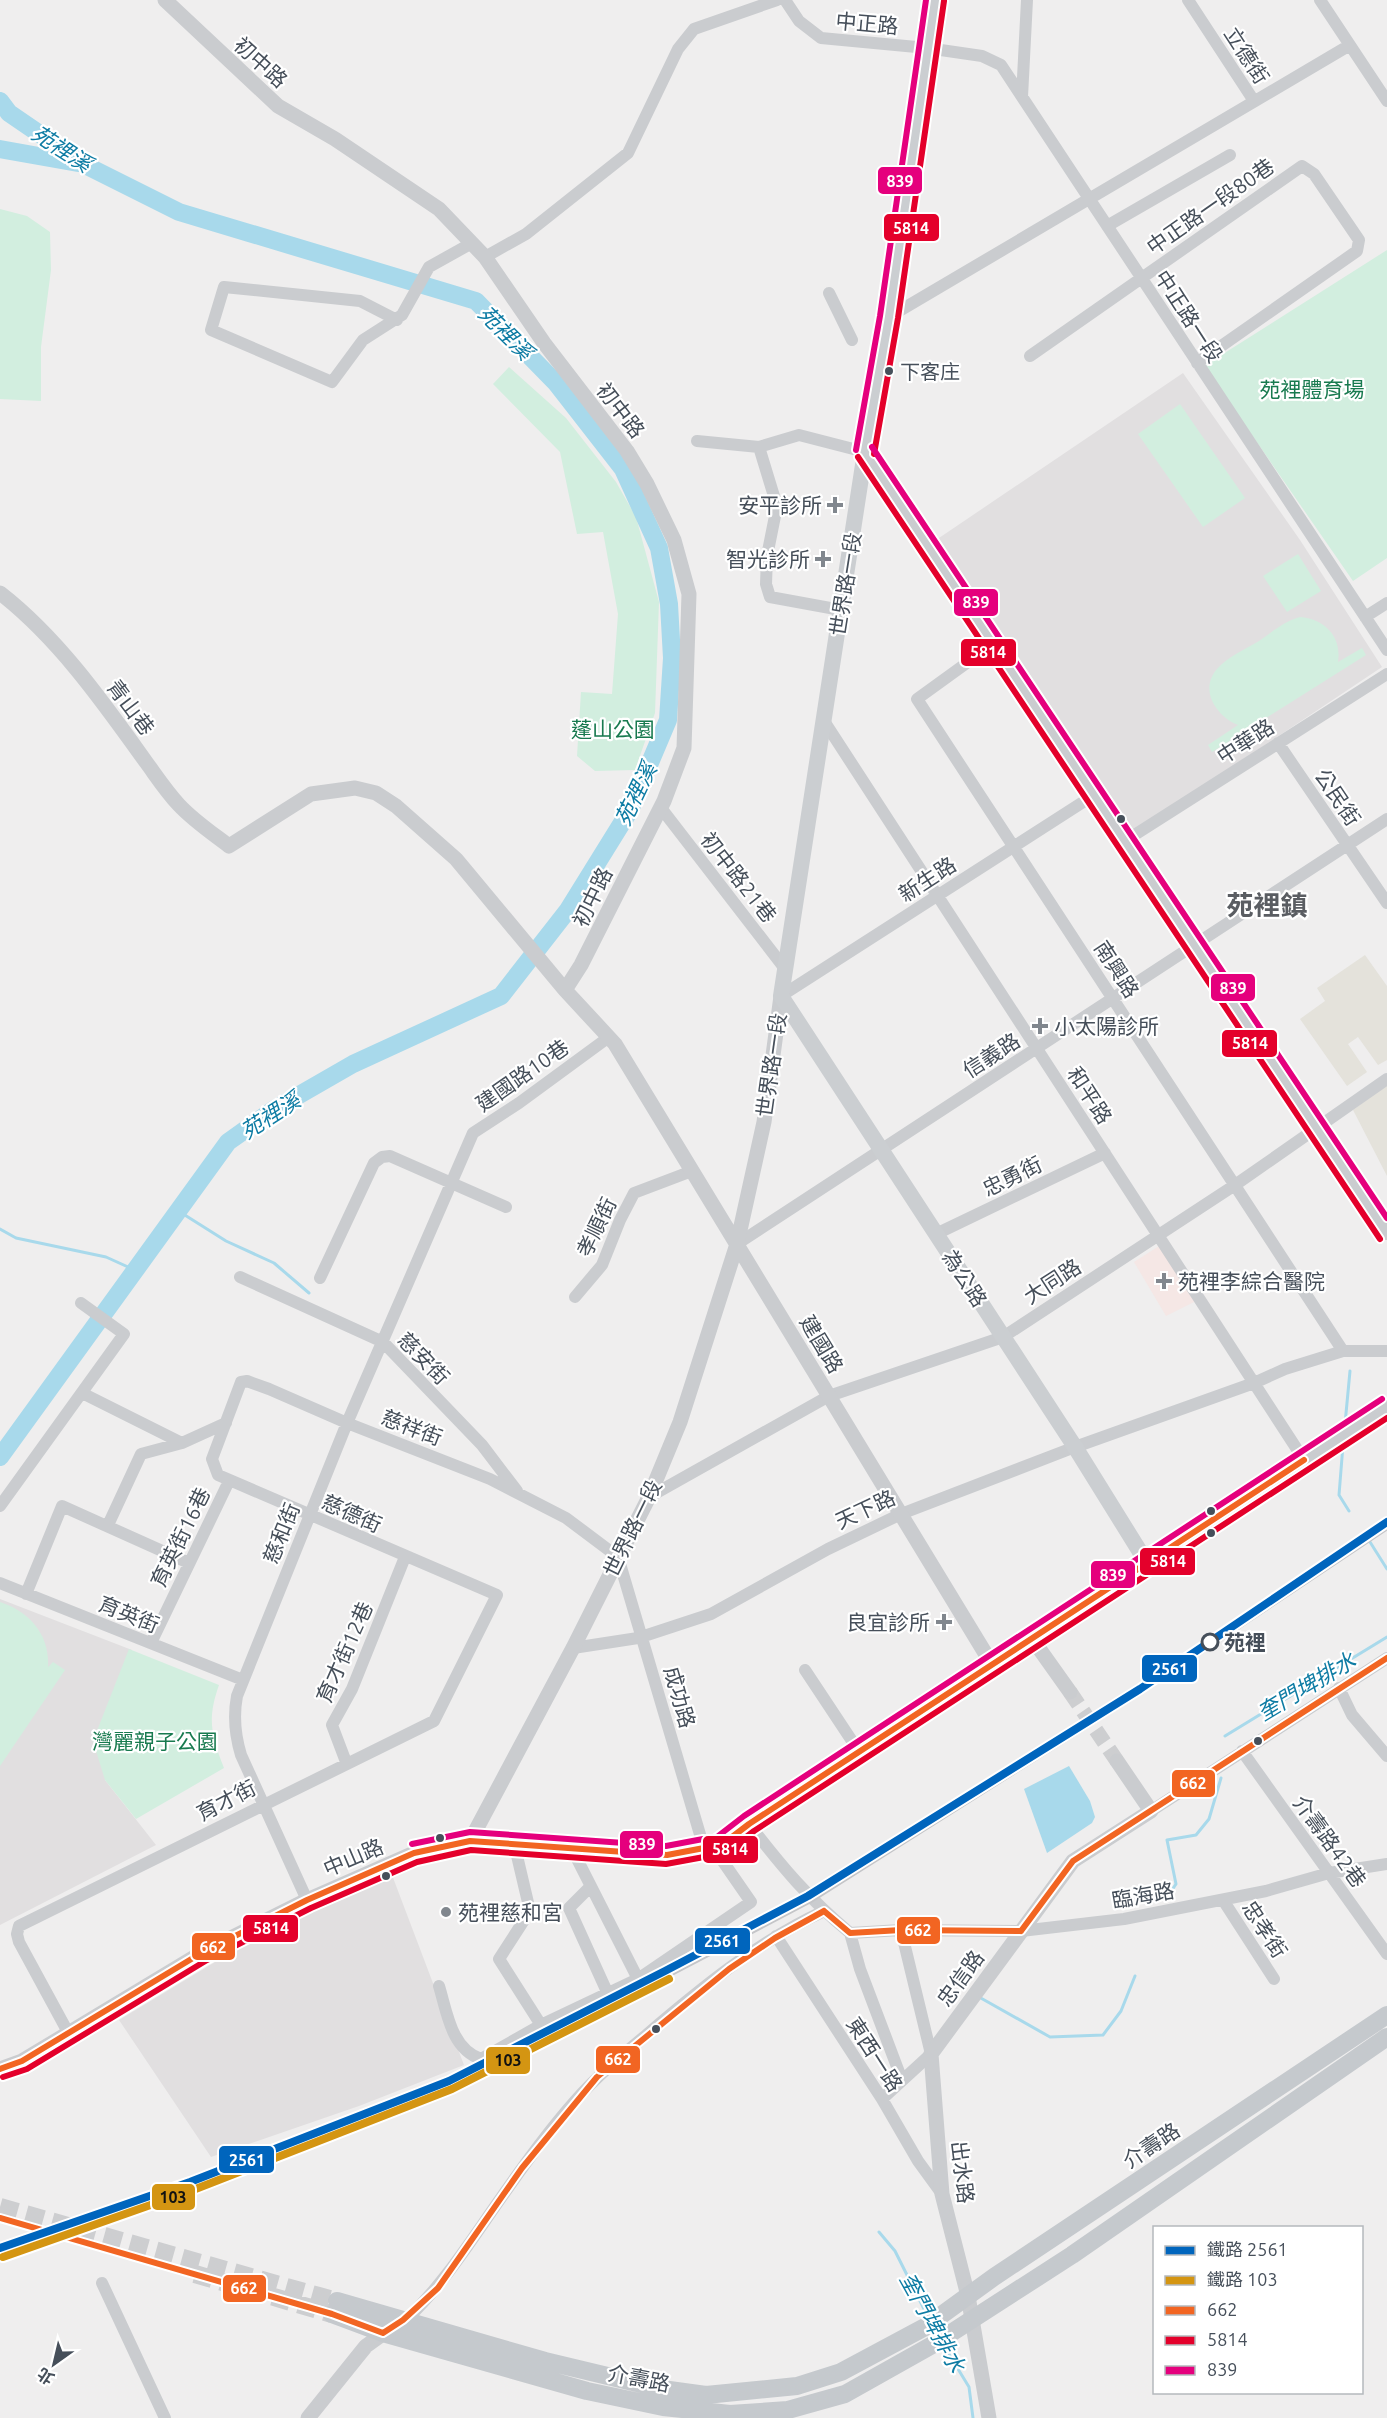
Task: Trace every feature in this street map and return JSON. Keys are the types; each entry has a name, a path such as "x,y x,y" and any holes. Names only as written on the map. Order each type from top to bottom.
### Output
{"main road":[{"name":"世界路一段","path":"781,996 865,452 889,316 935,0"},
{"name":"為公路","path":"781,996 1075,1447 1147,1563"},
{"name":"介壽路","path":"1387,2015 925,2327 841,2372 797,2386 706,2395 662,2389 545,2361 405,2321 334,2308 383,2332 587,2391 663,2407 730,2414 788,2410 845,2394 941,2339 1072,2255 1387,2037"}],"street":[{"name":"初中路","path":"165,0 278,106 439,209 472,243 485,257 544,343 627,451 647,484 674,540 689,594 684,748 661,808 581,965 561,983"},
{"path":"485,257 526,234 628,153 678,49 694,29 777,0"},
{"name":"中正路","path":"785,0 799,21 821,38 927,48"},
{"path":"1022,97 1027,0"},
{"name":"立德街","path":"1188,0 1254,101"},
{"path":"1320,0 1387,101"},
{"path":"889,316 1350,45"},
{"name":"中正路一段","path":"927,48 982,56 1000,65 1387,650"},
{"path":"1107,226 1230,155"},
{"name":"中正路一段80巷","path":"1030,356 1302,166 1314,174 1359,240 1357,251 1197,363"},
{"path":"400,318 360,301 224,287 211,330 332,382 363,340 400,318 429,267 472,243"},
{"path":"829,293 852,340"},
{"path":"697,441 759,447 800,435 865,452 1387,1234"},
{"path":"759,447 777,506 767,556 766,584 770,597 841,610"},
{"name":"青山巷","path":"0,593 31,616 107,708 148,764 155,778 180,807 229,846"},
{"path":"1365,617 1387,603"},
{"name":"南興路","path":"993,644 916,699 1344,1351"},
{"name":"中華路","path":"1125,841 1387,674"},
{"name":"和平路","path":"824,721 1304,1460"},
{"name":"公民街","path":"1278,743 1387,903"},
{"name":"建國路","path":"229,846 311,794 355,788 376,793 396,806 456,859 517,934 612,1041 993,1666"},
{"name":"新生路","path":"781,996 1094,795"},
{"name":"初中路21巷","path":"661,808 786,970"},
{"name":"信義路","path":"737,1244 1387,819"},
{"name":"世界路一段","path":"573,1648 649,1497 699,1367 737,1244 764,1122 781,996"},
{"name":"建國路10巷","path":"452,1185 472,1133 612,1041"},
{"name":"大同路","path":"649,1497 829,1396 1003,1337 1235,1185 1387,1079"},
{"name":"忠勇街","path":"936,1234 1105,1154"},
{"path":"320,1278 374,1163 382,1157 390,1156 506,1207"},
{"name":"孝順街","path":"575,1298 602,1265 620,1220 634,1193 692,1171"},
{"name":"慈和街","path":"307,1900 262,1804 235,1736 234,1711 243,1680 347,1423 452,1185"},
{"name":"慈安街","path":"240,1277 383,1342 482,1445 517,1492"},
{"path":"0,1506 124,1334 81,1303"},
{"name":"天下路","path":"573,1648 642,1637 711,1614 828,1549 901,1514 1075,1447 1254,1383 1285,1369 1344,1351 1387,1351"},
{"name":"慈祥街","path":"226,1423 241,1382 247,1381 517,1492 566,1518 618,1557"},
{"path":"82,1393 182,1443"},
{"name":"中山路","path":"0,2069 22,2061 69,2034 203,1952 307,1900 414,1853 470,1841 570,1846 667,1855 710,1849 1387,1407"},
{"path":"108,1525 141,1454 182,1443 226,1423"},
{"path":"226,1423 213,1459 218,1475 229,1481"},
{"name":"慈德街","path":"229,1481 497,1595"},
{"name":"育英街16巷","path":"151,1643 229,1481"},
{"path":"26,1594 62,1506 189,1563"},
{"name":"育才街12巷","path":"346,1762 332,1725 352,1689 405,1557"},
{"name":"成功路","path":"618,1557 710,1849 751,1902 638,1978"},
{"name":"育英街","path":"0,1583 243,1680"},
{"name":"育才街","path":"69,2034 19,1942 17,1934 19,1926 346,1762 435,1720 497,1595"},
{"path":"1033,1640 1070,1692"},
{"path":"470,1841 573,1648"},
{"path":"1117,1761 1151,1811 1387,1658"},
{"path":"805,1670 860,1753"},
{"path":"1340,1688 1352,1715 1387,1756"},
{"name":"介壽路42巷","path":"1242,1751 1387,1954"},
{"name":"忠信路","path":"882,2099 931,2054 1073,1861 1151,1811"},
{"path":"749,1824 791,1878 850,1933 861,1970 902,2080"},
{"path":"514,1843 530,1911 499,1959 541,2025"},
{"path":"439,1986 454,2035 472,2056 481,2059 541,2025 638,1978 570,1846"},
{"name":"臨海路","path":"850,1933 901,1930 1021,1931 1124,1919 1266,1892 1329,1873 1387,1864"},
{"path":"590,1887 569,1908 608,1994"},
{"name":"忠孝街","path":"1223,1900 1274,1978"},
{"path":"312,2416 366,2346 383,2332 405,2321 427,2300 468,2248 508,2188 575,2100 679,2007 776,1936 824,1911"},
{"name":"出水路","path":"901,1930 931,2054 942,2194 968,2296 970,2320 989,2418"},
{"name":"東西一路","path":"776,1936 882,2099 918,2161 942,2194"},
{"path":"102,2283 165,2418"}],"shaded area":[{"path":"1183,373 1300,540 1382,667 1133,833 936,540"},
{"path":"1365,955 1387,986 1387,1060 1378,1065 1358,1037 1348,1044 1367,1072 1347,1086 1300,1019 1325,1001 1317,988"},
{"path":"1387,1085 1387,1176 1353,1110"},
{"name":"苑裡李綜合醫院","path":"1159,1246 1196,1301 1166,1316 1134,1262"},
{"path":"0,1599 132,1650 105,1780 156,1845 0,1925"},
{"path":"392,1875 464,2065 359,2106 211,2157 119,2020 225,1956 308,1911"}],"green space":[{"path":"0,209 27,216 50,232 51,270 41,347 41,401 0,399"},
{"name":"苑裡體育場","path":"1387,250 1387,558 1353,581 1204,366"},
{"name":"蓬山公園","path":"509,367 566,418 616,482 636,517 659,602 655,713 635,770 595,771 577,756 581,692 612,694 618,614 603,532 577,534 560,452 493,384"},
{"path":"1180,404 1245,498 1203,527 1138,434"},
{"path":"1298,554 1321,591 1287,612 1263,576"},
{"path":"1300,617 1317,621 1330,631 1337,645 1338,662 1362,648 1366,655 1212,752 1208,745 1238,725 1218,710 1210,694 1209,686 1217,669 1231,657 1289,621"},
{"path":"0,1602 20,1612 36,1626 46,1645 48,1667 53,1662 65,1670 0,1766"},
{"name":"灣麗親子公園","path":"129,1649 219,1685 213,1708 212,1727 224,1768 136,1819 105,1780 93,1741"}],"water":[{"path":"1069,1766 1090,1801 1095,1817 1092,1823 1047,1853 1024,1789"}],"waterway":[{"name":"苑裡溪","path":"0,101 9,113 85,165 179,212 476,301 556,383 623,469 659,548 669,604 672,658 668,720 630,810 568,910 501,996 353,1064 273,1110 228,1142 0,1457"},
{"path":"0,149 78,163"},
{"path":"180,1212 226,1241 274,1263 309,1293"},
{"path":"0,1229 16,1238 106,1257 137,1271"},
{"name":"奎門埤排水","path":"1345,1424 1350,1371"},
{"name":"奎門埤排水","path":"1343,1445 1339,1495 1349,1511"},
{"name":"奎門埤排水","path":"1370,1542 1387,1569"},
{"name":"奎門埤排水","path":"1225,1736 1387,1637"},
{"name":"奎門埤排水","path":"1120,1905 1168,1896 1176,1884 1167,1840 1196,1835 1209,1819 1221,1778"},
{"name":"奎門埤排水","path":"979,1997 1050,2037 1103,2035 1121,2011 1135,1976"},
{"name":"奎門埤排水","path":"879,2232 895,2251 928,2317"},
{"name":"奎門埤排水","path":"944,2346 969,2387 973,2418"}],"tunnel":[{"path":"1070,1692 1117,1761"},
{"path":"0,2207 337,2301"},
{"path":"195,2274 332,2314"}],"railway":[{"path":"600,2003 671,1975 812,1901 1144,1691 1387,1529"}],"rail line":[{"name":"2561","path":"0,2248 190,2182 449,2081 665,1971 808,1896 1140,1689 1387,1522"},
{"name":"103","path":"3,2257 193,2190 452,2089 669,1979"}],"transit line":[{"name":"839","path":"856,450 880,316 926,0"},
{"name":"5814","path":"874,454 898,318 944,1"},
{"name":"839","path":"872,447 1387,1218"},
{"name":"5814","path":"858,457 1380,1239"},
{"name":"839","path":"412,1844 470,1832 666,1846 703,1839 713,1840 744,1816 1382,1399"},
{"name":"5814","path":"3,2077 27,2069 207,1960 311,1908 417,1862 471,1850 666,1864 704,1857 719,1858 754,1831 1387,1418"},
{"name":"662","path":"0,2069 22,2061 203,1952 307,1900 414,1853 470,1841 667,1855 704,1848 715,1850 749,1824 1304,1460"},
{"name":"662","path":"1021,1931 1073,1861 1387,1658"},
{"name":"662","path":"824,1911 850,1933 901,1930 1021,1931"},
{"name":"662","path":"0,2218 332,2314 383,2333 403,2320 438,2288 522,2168 597,2077 729,1969 775,1938 824,1911"}],"place":[{"name":"下客庄","path":"889,371"},
{"name":"安平診所","path":"835,505"},
{"name":"智光診所","path":"823,559"},
{"name":"小太陽診所","path":"1040,1026"},
{"name":"苑裡李綜合醫院","path":"1164,1281"},
{"name":"良宜診所","path":"944,1622"},
{"name":"苑裡","path":"1210,1642"},
{"name":"苑裡慈和宮","path":"446,1912"}],"district":[{"name":"苑裡鎮","path":"1267,905"}]}
